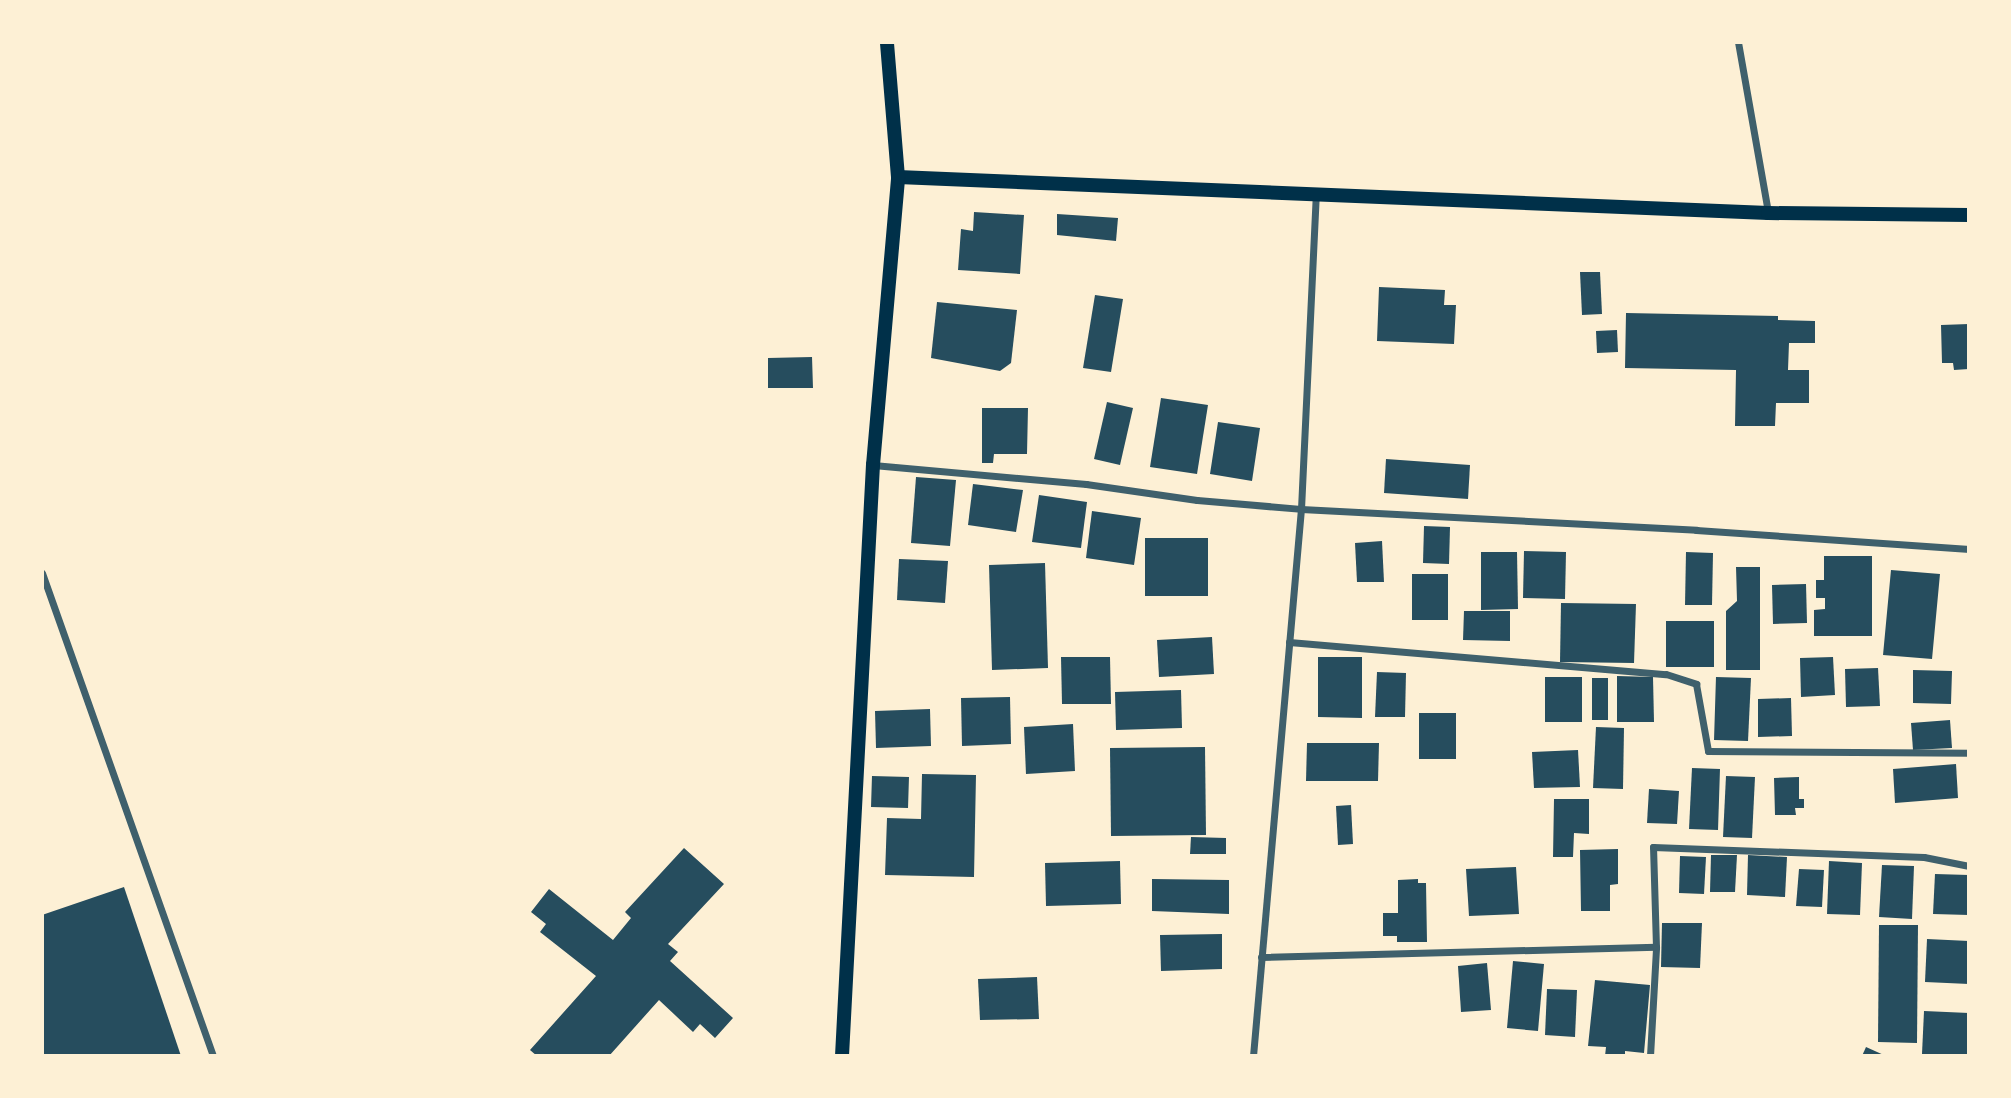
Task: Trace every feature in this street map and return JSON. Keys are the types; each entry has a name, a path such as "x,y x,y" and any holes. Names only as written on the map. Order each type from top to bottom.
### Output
{"main road":[{"path":"842,1056 873,465 898,177 887,42"},
{"path":"898,177 1316,192 1768,213 1969,215"}],"street":[{"path":"1738,42 1768,213"},
{"path":"1253,1056 1301,509 1316,192"},
{"path":"873,465 1086,484 1196,500 1301,509 1696,530 1969,549"},
{"path":"42,573 213,1056"},
{"path":"1289,642 1666,674 1696,684 1708,751 1969,753"},
{"path":"1650,1056 1656,947 1653,846 1924,857 1969,866"},
{"path":"1261,957 1656,947"}],"building":[{"path":"974,212 1024,215 1020,274 958,270 961,229 973,231"},
{"path":"1057,214 1118,218 1116,241 1057,235"},
{"path":"1580,272 1600,272 1602,314 1582,315"},
{"path":"1379,287 1445,290 1444,305 1456,305 1454,344 1377,341"},
{"path":"1095,295 1123,299 1111,372 1083,368"},
{"path":"937,302 1017,310 1011,363 1000,371 931,358"},
{"path":"1626,313 1778,316 1778,320 1815,321 1815,343 1789,343 1788,370 1809,370 1809,403 1776,403 1775,426 1735,426 1736,370 1625,368"},
{"path":"1969,324 1969,369 1954,370 1953,363 1942,363 1941,325"},
{"path":"1617,330 1618,352 1597,353 1596,331"},
{"path":"812,357 813,388 768,388 768,358"},
{"path":"1161,398 1208,405 1197,474 1150,467"},
{"path":"1107,402 1133,408 1120,465 1094,459"},
{"path":"982,408 1028,408 1027,454 994,454 993,463 982,463"},
{"path":"1218,422 1260,428 1252,481 1210,474"},
{"path":"1386,459 1470,465 1468,499 1384,493"},
{"path":"916,477 956,480 950,546 911,543"},
{"path":"973,484 1023,490 1016,532 968,525"},
{"path":"1039,495 1087,502 1081,548 1032,542"},
{"path":"1092,511 1141,518 1134,565 1086,558"},
{"path":"1424,526 1450,527 1449,564 1423,563"},
{"path":"1145,538 1208,538 1208,596 1145,596"},
{"path":"1382,541 1384,582 1357,582 1355,543"},
{"path":"1524,551 1566,552 1565,599 1523,598"},
{"path":"1481,552 1517,552 1518,609 1481,610"},
{"path":"1686,552 1713,553 1712,605 1685,605"},
{"path":"1824,556 1872,556 1872,636 1814,636 1814,610 1825,609 1825,598 1816,598 1816,580 1824,580"},
{"path":"899,559 948,561 945,603 897,600"},
{"path":"1045,563 1048,668 992,670 989,565"},
{"path":"1736,567 1760,567 1760,670 1726,670 1726,611 1737,601"},
{"path":"1891,570 1940,574 1932,659 1883,655"},
{"path":"1412,574 1448,574 1448,620 1412,620"},
{"path":"1806,584 1807,623 1773,624 1772,585"},
{"path":"1561,603 1636,604 1634,663 1560,662"},
{"path":"1464,611 1510,611 1510,641 1463,640"},
{"path":"1666,621 1714,621 1714,667 1666,667"},
{"path":"1212,637 1214,674 1159,677 1157,640"},
{"path":"1061,657 1110,657 1111,704 1062,704"},
{"path":"1318,657 1362,657 1362,718 1318,717"},
{"path":"1833,657 1835,695 1801,697 1800,658"},
{"path":"1878,668 1880,706 1846,707 1845,669"},
{"path":"1913,670 1952,671 1951,704 1913,703"},
{"path":"1377,672 1406,673 1405,717 1375,717"},
{"path":"1617,676 1653,677 1654,722 1617,722"},
{"path":"1545,677 1582,677 1582,722 1545,722"},
{"path":"1716,677 1751,678 1748,741 1714,740"},
{"path":"1592,678 1608,678 1608,720 1592,720"},
{"path":"1181,690 1182,728 1116,730 1115,692"},
{"path":"1010,697 1011,744 962,746 961,698"},
{"path":"1791,698 1792,736 1758,737 1758,699"},
{"path":"930,709 931,746 876,748 875,711"},
{"path":"1419,713 1456,713 1456,759 1419,759"},
{"path":"1950,720 1952,748 1913,750 1911,723"},
{"path":"1073,724 1075,771 1026,774 1024,727"},
{"path":"1596,727 1624,728 1623,789 1593,788"},
{"path":"1307,743 1379,743 1378,781 1306,781"},
{"path":"1205,747 1206,835 1111,836 1110,748"},
{"path":"1578,750 1580,787 1534,788 1532,752"},
{"path":"1956,764 1958,798 1895,803 1893,769"},
{"path":"1692,768 1720,769 1718,830 1689,829"},
{"path":"922,774 976,775 974,877 885,875 887,818 921,819"},
{"path":"872,776 909,777 908,808 871,807"},
{"path":"1726,776 1755,777 1752,838 1723,837"},
{"path":"1799,777 1799,799 1804,799 1804,808 1795,808 1796,815 1775,815 1774,778"},
{"path":"1649,789 1679,791 1677,824 1647,823"},
{"path":"1554,799 1589,799 1589,834 1574,833 1573,857 1553,857"},
{"path":"1351,805 1353,844 1338,845 1336,806"},
{"path":"1191,837 1226,838 1226,854 1190,854"},
{"path":"684,848 724,884 668,944 678,952 670,961 733,1018 715,1038 700,1024 693,1032 659,1000 609,1056 537,1056 530,1050 596,976 540,932 546,924 531,912 549,889 613,940 631,918 625,912"},
{"path":"1618,849 1618,884 1610,885 1610,911 1581,911 1580,850"},
{"path":"1711,855 1737,855 1735,892 1710,892"},
{"path":"1748,855 1787,857 1785,897 1747,895"},
{"path":"1680,856 1706,857 1704,894 1679,893"},
{"path":"1120,861 1121,904 1046,906 1045,863"},
{"path":"1829,861 1862,863 1860,915 1827,914"},
{"path":"1882,865 1914,866 1912,919 1879,917"},
{"path":"1516,867 1519,914 1469,916 1466,869"},
{"path":"1799,869 1824,870 1822,907 1796,906"},
{"path":"1935,874 1969,875 1969,915 1933,914"},
{"path":"1152,879 1229,880 1229,914 1152,911"},
{"path":"1418,879 1418,883 1426,883 1427,942 1397,942 1397,936 1383,936 1383,913 1398,913 1398,880"},
{"path":"124,887 181,1056 42,1056 42,915"},
{"path":"1662,923 1702,923 1700,968 1661,967"},
{"path":"1879,925 1918,925 1917,1043 1878,1042"},
{"path":"1222,934 1222,969 1161,971 1160,935"},
{"path":"1927,939 1969,941 1969,984 1925,982"},
{"path":"1513,961 1544,964 1538,1031 1507,1028"},
{"path":"1487,963 1491,1010 1461,1012 1458,966"},
{"path":"1037,977 1039,1019 980,1020 978,979"},
{"path":"1595,980 1650,985 1644,1053 1625,1051 1625,1056 1605,1056 1606,1047 1588,1046"},
{"path":"1547,989 1577,990 1575,1037 1545,1035"},
{"path":"1924,1011 1969,1013 1969,1056 1922,1054"},
{"path":"1866,1047 1886,1056 1862,1056"}]}
